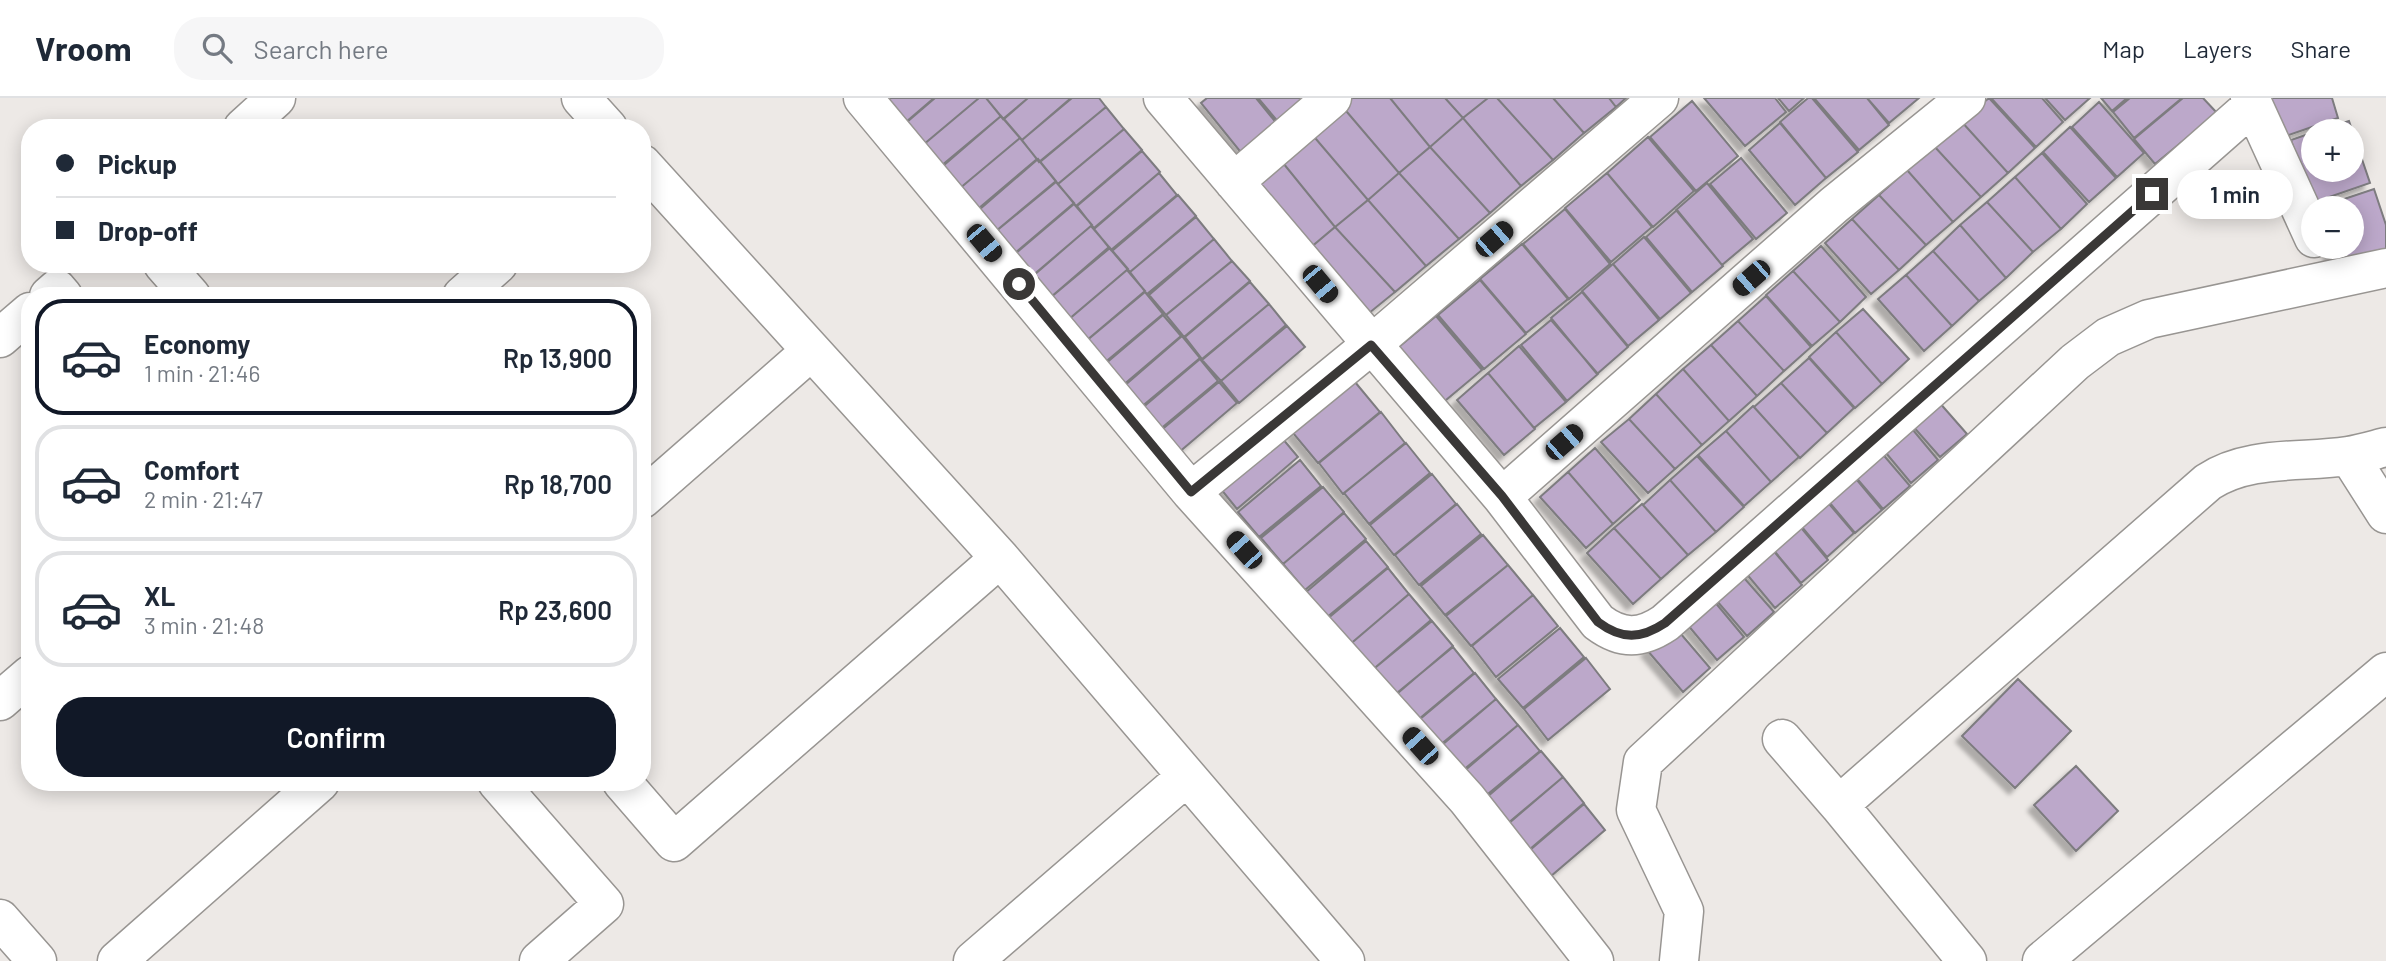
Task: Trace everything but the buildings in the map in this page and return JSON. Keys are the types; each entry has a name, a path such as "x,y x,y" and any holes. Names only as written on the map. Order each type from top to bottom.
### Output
{"street":[{"path":"253,119 276,98"},
{"path":"581,98 600,119"},
{"path":"863,98 1191,492 1460,791 1594,961"},
{"path":"1163,98 1502,496 1598,622 1611,632 1632,635 1648,634 1665,623 2252,101 2301,209"},
{"path":"1234,182 1332,98"},
{"path":"1191,492 1371,345 1659,98"},
{"path":"1502,496 1834,205 1966,98"},
{"path":"651,174 1000,558 1345,961"},
{"path":"1679,961 1684,911 1636,810 1643,762 2075,362 2108,337 2149,319 2386,268"},
{"path":"171,273 183,287"},
{"path":"473,287 488,273"},
{"path":"0,338 21,320"},
{"path":"651,491 811,351"},
{"path":"1839,805 2208,482 2225,471 2264,463 2350,456 2386,447"},
{"path":"2350,456 2386,514"},
{"path":"630,791 674,842 1000,558"},
{"path":"2042,961 2386,672"},
{"path":"0,701 21,683"},
{"path":"1782,739 1839,805 1949,955"},
{"path":"973,961 1186,776"},
{"path":"117,961 310,791"},
{"path":"505,791 604,904 539,961"},
{"path":"0,919 37,961"}],"route":[{"path":"1019,284 1191,492 1371,345 1502,496 1598,622 1611,632 1648,634 1665,623 2152,194"}]}
